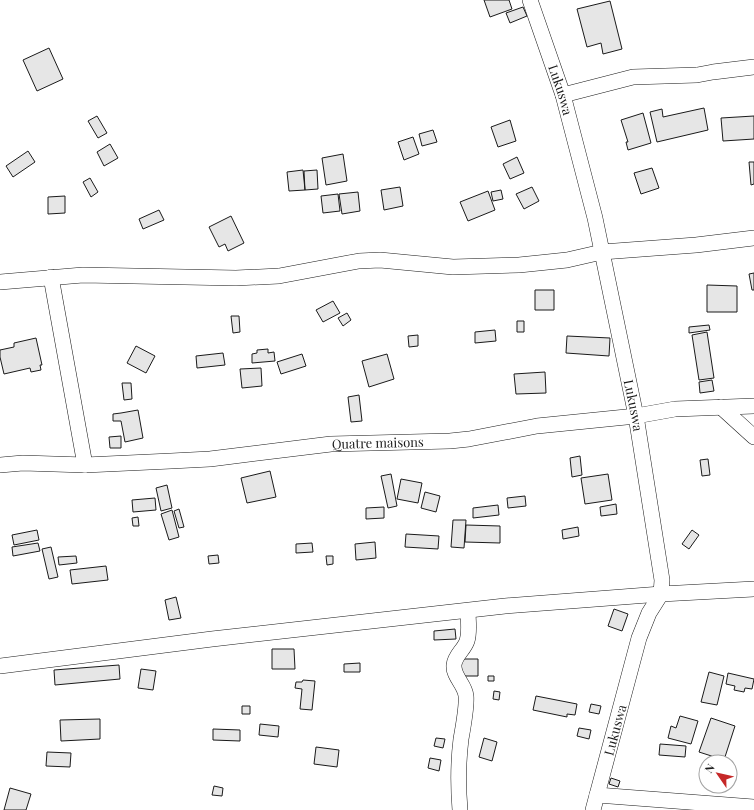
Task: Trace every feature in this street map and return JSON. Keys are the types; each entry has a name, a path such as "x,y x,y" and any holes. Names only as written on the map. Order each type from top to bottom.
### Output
{"street":[{"name":"Lukuswa","path":"530,0 563,95 595,218 636,416 662,580 661,594 644,624 593,810"},
{"path":"563,95 633,77 697,75 754,67"},
{"path":"0,282 51,277 83,276 236,278 279,276 359,261 380,260 453,267 518,265 567,260 602,252 696,245 754,238"},
{"path":"51,277 85,465"},
{"name":"Quatre maisons","path":"0,465 23,463 85,465 210,459 331,444 450,441 537,426 636,416 675,409 754,406"},
{"path":"721,407 754,437"},
{"path":"0,666 212,639 505,606 661,594 754,589"},
{"path":"460,810 458,787 466,696 462,684 455,674 454,664 455,659 466,643 468,636 468,611"},
{"path":"597,795 754,807"}],"building":[{"path":"484,0 509,0 512,9 490,17"},
{"path":"610,1 622,49 603,54 601,43 587,47 577,9"},
{"path":"523,7 527,16 510,23 506,13"},
{"path":"49,48 63,79 37,91 23,60"},
{"path":"704,108 708,130 657,142 650,112 662,109 663,117"},
{"path":"643,113 651,143 628,150 626,142 628,142 621,120"},
{"path":"97,116 107,133 98,138 88,121"},
{"path":"754,116 754,139 723,141 721,118"},
{"path":"510,120 516,141 498,147 491,127"},
{"path":"433,130 437,142 422,146 419,134"},
{"path":"413,137 419,154 404,160 398,142"},
{"path":"110,144 118,158 104,166 97,152"},
{"path":"28,151 35,162 13,177 6,166"},
{"path":"343,154 347,181 326,185 322,158"},
{"path":"517,157 524,173 510,179 503,164"},
{"path":"749,162 754,162 754,184 751,185"},
{"path":"652,168 659,188 641,194 634,173"},
{"path":"303,170 305,190 289,191 287,172"},
{"path":"317,170 318,189 305,190 304,171"},
{"path":"90,178 98,192 91,197 83,182"},
{"path":"400,187 403,206 384,210 381,190"},
{"path":"532,187 539,201 524,209 516,194"},
{"path":"501,190 503,199 493,201 491,192"},
{"path":"488,191 495,210 468,221 460,202"},
{"path":"358,192 360,211 342,214 339,194"},
{"path":"338,194 340,211 323,213 321,196"},
{"path":"65,196 65,213 48,214 48,197"},
{"path":"159,210 164,220 143,229 139,219"},
{"path":"231,216 244,243 228,251 225,244 219,247 209,227"},
{"path":"754,273 754,290 752,290 749,274"},
{"path":"707,285 737,286 737,312 707,312"},
{"path":"535,290 554,290 554,310 535,310"},
{"path":"333,301 340,313 323,322 316,310"},
{"path":"347,313 351,320 343,326 338,318"},
{"path":"231,316 239,316 240,332 233,333"},
{"path":"517,321 524,321 524,332 517,332"},
{"path":"709,325 710,330 689,333 689,327"},
{"path":"495,330 496,341 475,343 475,332"},
{"path":"707,332 714,378 699,380 692,335"},
{"path":"418,335 418,346 409,347 408,336"},
{"path":"567,336 610,338 609,356 566,353"},
{"path":"36,338 42,365 40,365 41,370 31,372 30,368 4,374 0,350 14,347 14,343"},
{"path":"136,346 155,356 146,373 127,363"},
{"path":"268,349 268,353 274,352 275,361 252,363 252,354 257,353 257,350"},
{"path":"223,353 225,365 197,368 196,356"},
{"path":"302,354 306,366 281,374 277,362"},
{"path":"387,354 394,379 369,387 362,361"},
{"path":"261,368 262,386 242,388 240,369"},
{"path":"545,372 546,393 516,394 514,374"},
{"path":"712,380 714,391 700,393 699,382"},
{"path":"122,383 131,383 132,399 124,400"},
{"path":"359,395 362,421 351,422 348,397"},
{"path":"138,410 143,438 125,442 121,421 113,421 113,414"},
{"path":"121,436 121,448 110,448 109,437"},
{"path":"580,456 582,475 572,477 570,458"},
{"path":"708,459 710,475 702,476 700,460"},
{"path":"270,471 276,497 247,503 241,478"},
{"path":"391,474 397,506 388,508 381,476"},
{"path":"608,474 612,500 585,504 581,478"},
{"path":"401,479 422,483 418,503 397,499"},
{"path":"167,485 172,508 161,511 156,488"},
{"path":"425,492 440,496 436,512 421,508"},
{"path":"525,496 526,506 508,508 507,498"},
{"path":"155,498 156,510 133,512 132,500"},
{"path":"616,504 617,514 601,516 600,507"},
{"path":"498,505 499,515 473,518 473,508"},
{"path":"384,507 384,518 366,519 366,508"},
{"path":"179,509 184,527 179,528 174,511"},
{"path":"172,510 179,537 169,540 161,514"},
{"path":"138,517 139,526 133,526 132,518"},
{"path":"453,520 466,520 464,548 451,547"},
{"path":"466,525 500,526 500,543 465,542"},
{"path":"578,527 579,536 563,539 562,530"},
{"path":"37,530 39,540 14,545 12,535"},
{"path":"692,530 699,535 689,549 682,544"},
{"path":"406,534 439,536 438,549 405,547"},
{"path":"375,542 376,558 356,560 355,544"},
{"path":"38,543 40,551 13,556 12,547"},
{"path":"312,543 313,552 296,553 296,544"},
{"path":"51,547 58,577 49,579 42,549"},
{"path":"218,555 219,563 209,564 208,556"},
{"path":"76,556 77,563 59,565 58,557"},
{"path":"326,556 333,556 333,564 327,565"},
{"path":"106,566 108,580 72,584 70,570"},
{"path":"176,597 181,618 169,620 165,600"},
{"path":"614,609 628,614 622,631 608,626"},
{"path":"455,629 456,639 434,640 434,631"},
{"path":"272,649 294,649 295,669 272,669"},
{"path":"457,659 478,659 478,676 457,676"},
{"path":"360,663 360,672 344,672 344,664"},
{"path":"119,665 120,679 55,685 54,670"},
{"path":"141,669 156,671 153,690 138,688"},
{"path":"709,672 724,676 717,705 701,702"},
{"path":"728,673 754,679 752,689 745,688 744,692 734,690 735,686 726,684"},
{"path":"488,676 494,676 494,681 488,681"},
{"path":"303,680 315,681 312,710 300,709 302,689 295,688 296,682 302,682"},
{"path":"494,691 500,692 499,700 493,699"},
{"path":"536,696 577,704 575,715 567,714 567,717 533,710"},
{"path":"591,704 601,706 599,714 589,712"},
{"path":"242,706 250,706 250,714 242,714"},
{"path":"680,716 698,721 691,744 668,738 671,726 676,728"},
{"path":"711,718 735,726 726,754 705,754 699,752"},
{"path":"100,719 100,739 61,741 60,720"},
{"path":"260,724 279,726 278,737 259,735"},
{"path":"579,728 591,730 589,739 577,736"},
{"path":"213,729 240,730 240,741 213,740"},
{"path":"436,738 445,739 443,748 434,746"},
{"path":"484,738 497,742 492,761 479,757"},
{"path":"660,744 686,746 685,757 659,755"},
{"path":"316,747 339,750 337,767 314,764"},
{"path":"47,752 71,753 70,767 46,766"},
{"path":"430,758 441,760 439,771 428,768"},
{"path":"611,778 620,781 618,787 609,784"},
{"path":"214,786 223,788 222,796 212,795"},
{"path":"10,788 31,794 26,810 4,810"}]}
